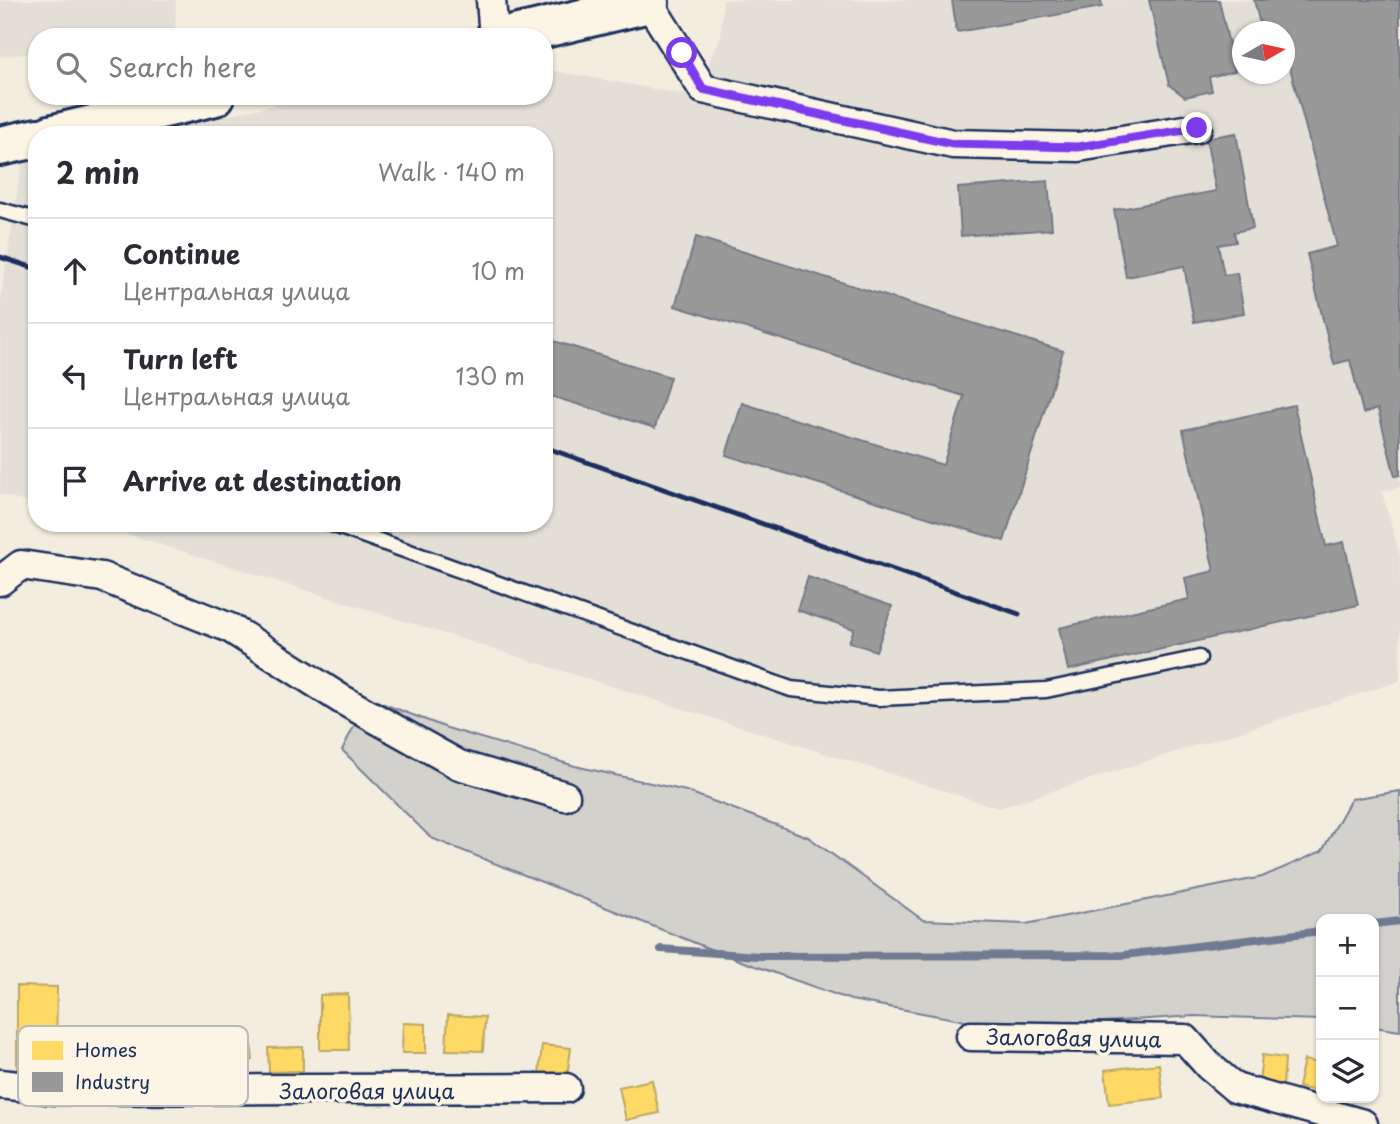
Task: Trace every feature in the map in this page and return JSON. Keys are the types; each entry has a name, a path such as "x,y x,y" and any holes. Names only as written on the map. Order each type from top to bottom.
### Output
{"street":[{"path":"491,0 493,28"},
{"path":"542,28 651,1 703,89 953,144 1078,147 1197,128"},
{"path":"88,126 177,105"},
{"path":"0,146 28,140"},
{"path":"0,581 21,565 102,578 230,628 341,699 459,765 565,796"},
{"name":"Залоговая улица","path":"971,1036 1185,1039 1235,1088 1363,1124"},
{"name":"Залоговая улица","path":"0,1084 18,1086"},
{"name":"Залоговая улица","path":"248,1089 566,1088"}],"lane":[{"path":"0,210 28,218"},
{"path":"354,532 791,689 879,698 1046,690 1199,658"}],"shaded area":[{"path":"0,0 176,0 175,28 28,28 28,54 0,56"},
{"path":"723,0 1400,0 1400,487 1382,492 1400,557 1400,681 999,808 121,532 553,532 553,126 175,126 275,105 553,105 553,71 693,96 721,37"},
{"path":"28,156 28,503 0,494 0,301 23,157"},
{"path":"368,698 447,728 575,766 686,791 808,837 923,920 1026,924 1262,877 1322,851 1351,799 1400,791 1400,1031 1379,1028 1379,914 1316,914 1316,1020 1194,1016 1073,1024 977,1023 851,1000 738,960 431,838 342,750"}],"building: Homes":[{"path":"17,986 57,987 57,1026 18,1026 17,1070"},
{"path":"348,994 349,1050 320,1050 320,995"},
{"path":"448,1015 485,1017 483,1051 446,1050"},
{"path":"403,1023 426,1024 426,1053 402,1053"},
{"path":"248,1034 253,1060 248,1060"},
{"path":"542,1045 571,1048 567,1077 539,1074"},
{"path":"303,1047 303,1071 269,1072 268,1048"},
{"path":"1262,1055 1285,1058 1283,1085 1259,1083"},
{"path":"1304,1060 1316,1063 1316,1091 1298,1087"},
{"path":"1159,1064 1163,1098 1109,1104 1105,1070"},
{"path":"652,1080 659,1113 626,1120 619,1087"}],"building: Industry":[{"path":"952,0 1101,0 1102,7 957,32"},
{"path":"1149,0 1219,0 1232,58 1232,72 1209,77 1212,91 1185,97 1169,85"},
{"path":"1254,0 1400,0 1400,475 1395,476 1378,409 1363,413 1350,360 1334,364 1307,254 1337,246 1294,84 1295,21 1259,21"},
{"path":"1236,133 1253,228 1234,232 1236,242 1218,245 1224,275 1237,273 1244,313 1194,322 1184,266 1126,277 1114,210 1216,191 1206,138"},
{"path":"1048,181 1052,229 961,236 958,188"},
{"path":"696,237 1063,351 1004,541 726,455 742,403 943,465 964,396 675,306"},
{"path":"553,341 670,377 655,428 553,397"},
{"path":"1294,405 1326,546 1344,542 1358,605 1068,670 1059,628 1189,599 1185,578 1214,571 1183,430"},
{"path":"808,577 892,606 876,651 849,642 854,629 797,610"}],"waterway":[{"path":"1379,923 1400,921"},
{"path":"661,949 758,956 1124,955 1316,932"}],"railway":[{"path":"0,257 28,266"},
{"path":"553,450 1019,614"}],"route":[{"path":"682,53 703,89 953,144 1078,147 1197,128"}]}
